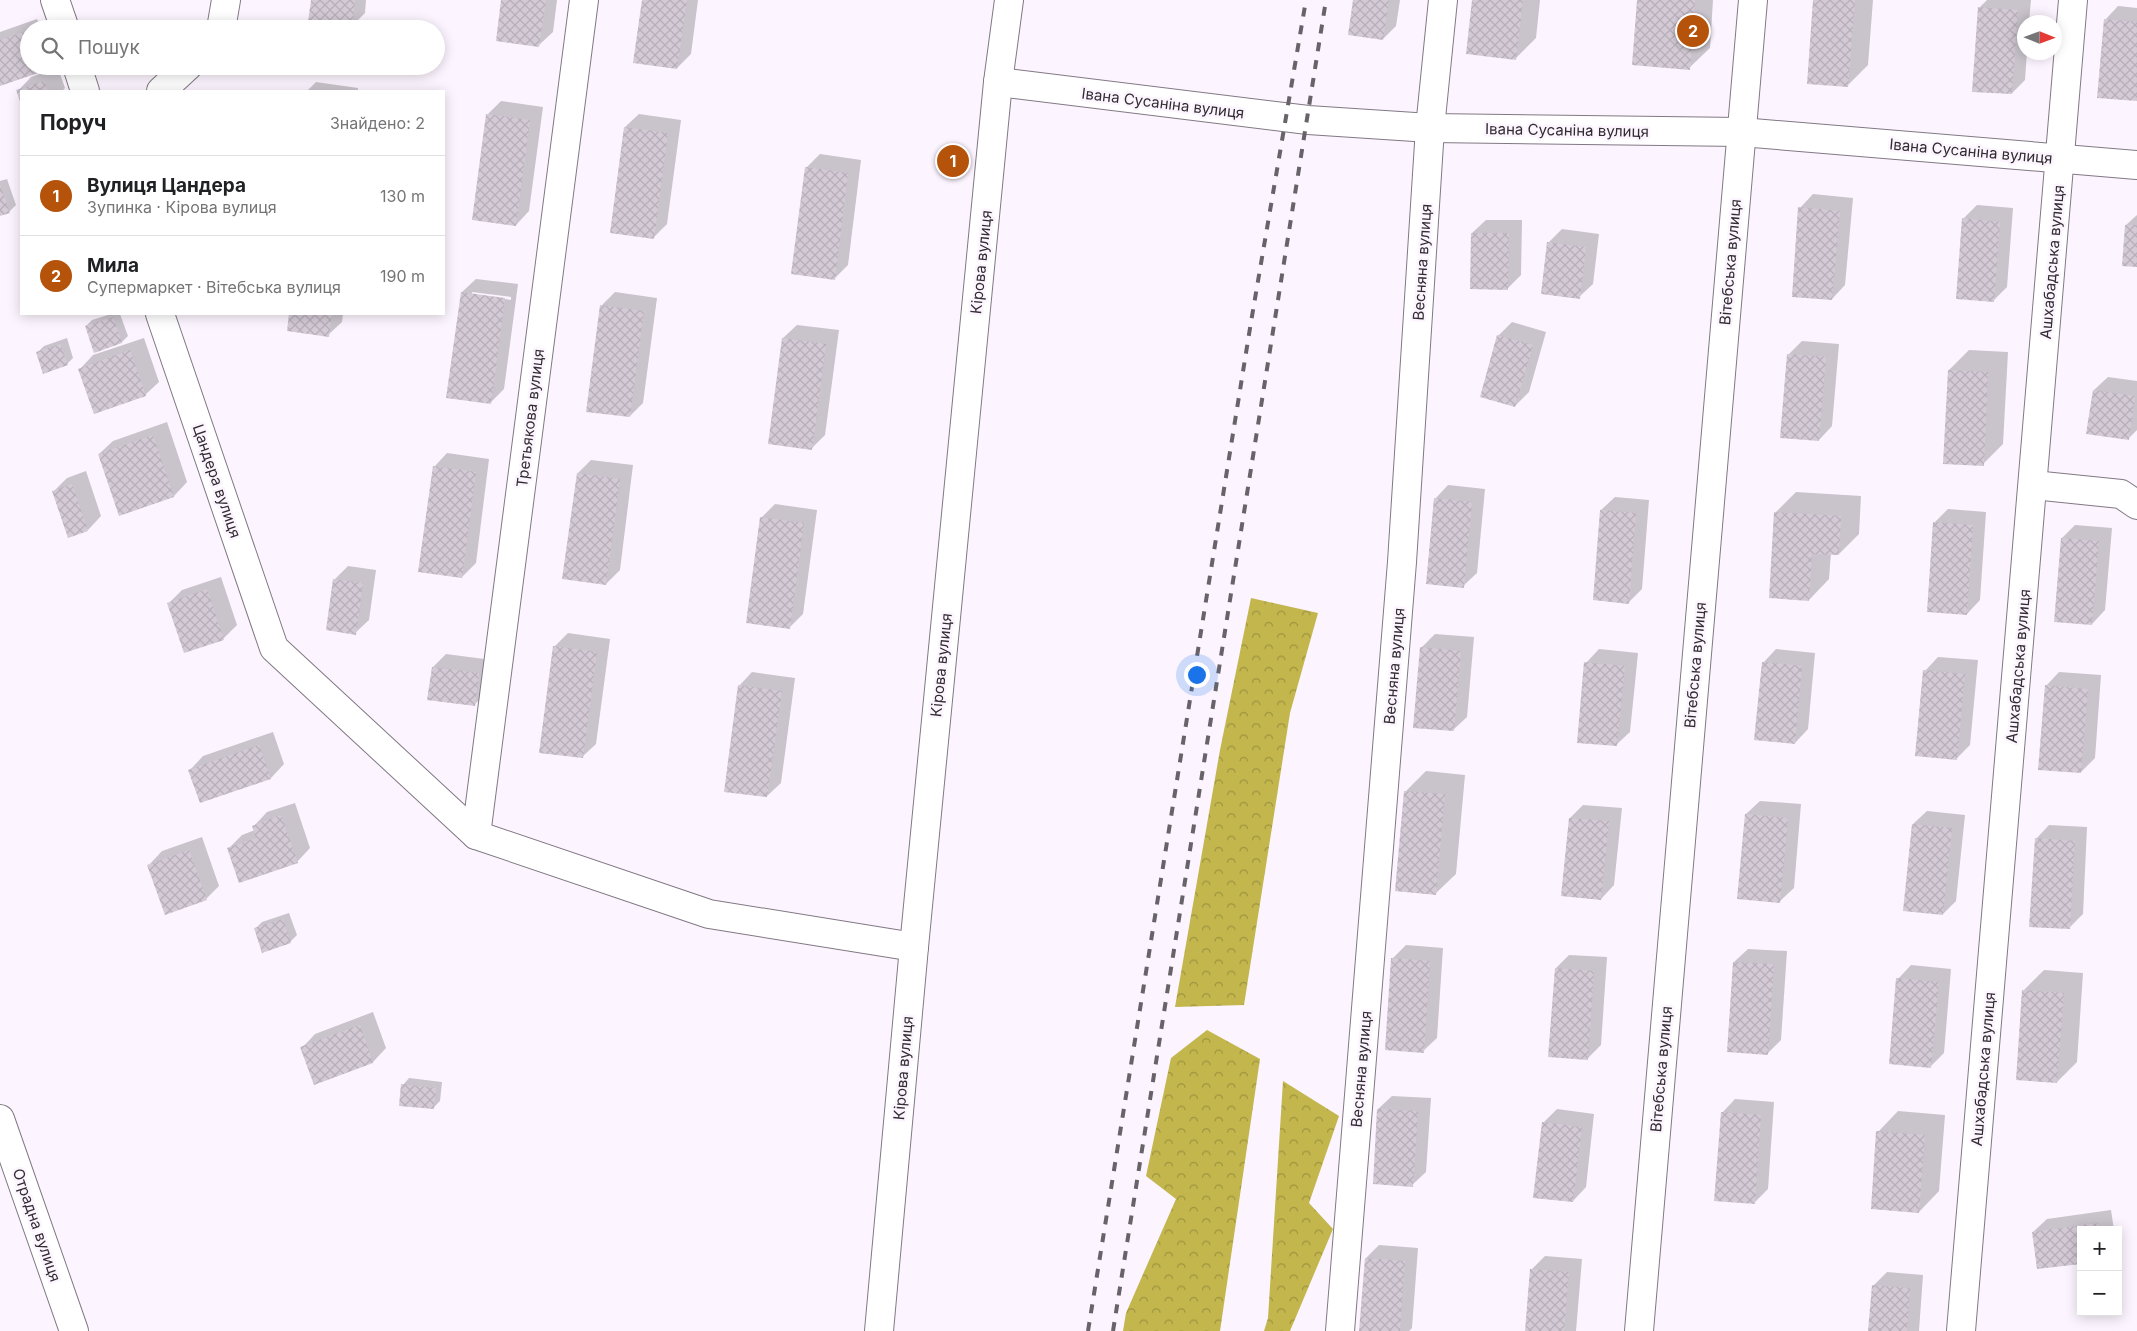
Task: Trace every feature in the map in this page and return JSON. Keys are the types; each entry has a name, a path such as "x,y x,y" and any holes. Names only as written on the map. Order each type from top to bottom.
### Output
{"street":[{"path":"56,0 62,20"},
{"path":"223,20 226,0"},
{"name":"Третьякова вулиця","path":"476,835 584,0"},
{"name":"Кірова вулиця","path":"879,1331 914,947 998,82 1009,0"},
{"name":"Весняна вулиця","path":"1340,1331 1402,562 1430,128 1443,0"},
{"name":"Вітебська вулиця","path":"1639,1331 1753,0"},
{"name":"Ашхабадська вулиця","path":"1961,1331 2072,0"},
{"path":"80,75 85,90"},
{"path":"162,90 178,75"},
{"name":"Івана Сусаніна вулиця","path":"998,82 1286,118 1430,128 1741,132 2137,165"},
{"name":"Цандера вулиця","path":"160,315 274,648 476,835"},
{"path":"2033,485 2121,494 2137,505"},
{"path":"476,835 709,914 914,947"},
{"name":"Отрадна вулиця","path":"0,1119 74,1331"}],"green space":[{"path":"1251,598 1318,613 1290,713 1244,1005 1175,1007 1220,750"},
{"path":"1207,1030 1260,1059 1220,1331 1123,1331 1126,1313 1176,1199 1146,1176 1171,1058"},
{"path":"1283,1081 1339,1116 1309,1203 1333,1229 1290,1331 1264,1331 1268,1318"}],"building":[{"path":"311,0 355,0 353,20 308,20"},
{"path":"501,0 546,0 539,47 496,41"},
{"path":"642,0 687,0 677,69 633,63"},
{"path":"1353,0 1389,0 1383,40 1348,35"},
{"path":"1472,0 1523,0 1516,60 1466,54"},
{"path":"1637,0 1695,0 1690,70 1632,65"},
{"path":"1813,0 1855,0 1848,87 1807,84"},
{"path":"1978,7 2018,10 2012,94 1972,92"},
{"path":"2104,19 2137,22 2137,101 2097,98"},
{"path":"20,33 20,75 32,75 0,86 0,40"},
{"path":"44,81 48,90 20,90 20,101 16,90"},
{"path":"486,114 530,120 516,226 472,220"},
{"path":"624,127 668,133 654,239 610,233"},
{"path":"805,167 848,173 835,280 791,274"},
{"path":"0,184 10,213 0,216"},
{"path":"1798,207 1840,211 1832,300 1792,297"},
{"path":"1962,218 2000,222 1994,302 1956,299"},
{"path":"2125,225 2137,225 2137,267 2122,266"},
{"path":"1471,233 1509,233 1508,290 1470,289"},
{"path":"1547,242 1586,247 1580,299 1541,294"},
{"path":"461,292 505,298 491,404 446,398"},
{"path":"600,305 644,311 630,417 586,412"},
{"path":"289,315 332,315 329,337 287,331"},
{"path":"113,317 122,343 94,353 85,326"},
{"path":"1497,335 1533,345 1515,407 1480,397"},
{"path":"782,338 826,344 812,450 768,444"},
{"path":"60,344 68,365 43,374 36,352"},
{"path":"130,350 146,396 94,414 78,369"},
{"path":"1787,354 1826,357 1819,441 1780,438"},
{"path":"1948,370 1988,372 1984,466 1943,464"},
{"path":"2093,390 2135,396 2129,440 2086,434"},
{"path":"153,435 174,497 119,516 98,454"},
{"path":"433,466 476,472 462,578 418,572"},
{"path":"577,473 620,479 606,585 562,579"},
{"path":"72,484 88,531 68,538 52,491"},
{"path":"1434,498 1472,502 1464,588 1426,584"},
{"path":"1600,510 1636,513 1629,604 1593,600"},
{"path":"1774,512 1841,516 1839,555 1812,554 1809,601 1769,598"},
{"path":"760,517 804,523 790,629 746,623"},
{"path":"1933,522 1973,525 1967,615 1927,612"},
{"path":"2061,538 2099,541 2092,625 2054,622"},
{"path":"333,579 363,583 356,635 326,630"},
{"path":"207,589 224,640 184,653 167,603"},
{"path":"553,646 597,652 583,758 539,753"},
{"path":"1420,647 1461,651 1454,731 1413,728"},
{"path":"1584,662 1625,666 1617,746 1577,743"},
{"path":"1762,662 1802,666 1795,744 1754,740"},
{"path":"432,667 479,673 475,706 427,700"},
{"path":"1923,670 1965,674 1957,760 1915,756"},
{"path":"738,685 782,691 767,797 724,792"},
{"path":"2045,685 2088,689 2081,773 2038,770"},
{"path":"259,745 271,779 200,803 188,770"},
{"path":"1404,791 1445,794 1436,895 1395,891"},
{"path":"1745,814 1788,818 1780,903 1737,899"},
{"path":"281,815 298,863 239,883 227,848 256,838 252,826"},
{"path":"1569,818 1609,821 1601,900 1561,896"},
{"path":"1912,824 1952,828 1943,915 1903,911"},
{"path":"2035,838 2075,841 2070,929 2029,927"},
{"path":"189,850 207,900 165,915 147,865"},
{"path":"283,919 291,943 262,953 254,928"},
{"path":"1391,958 1430,961 1424,1053 1385,1050"},
{"path":"1733,962 1774,964 1768,1055 1727,1052"},
{"path":"1555,968 1594,971 1588,1060 1548,1057"},
{"path":"1896,978 1939,982 1931,1068 1889,1064"},
{"path":"2022,990 2064,993 2057,1083 2016,1080"},
{"path":"360,1025 373,1063 314,1085 300,1047"},
{"path":"401,1084 436,1088 434,1109 399,1106"},
{"path":"1377,1109 1418,1111 1413,1187 1373,1184"},
{"path":"1721,1112 1761,1115 1755,1204 1714,1201"},
{"path":"1542,1122 1582,1127 1573,1202 1533,1198"},
{"path":"1876,1131 1925,1135 1919,1213 1871,1209"},
{"path":"2098,1223 2098,1226 2077,1226 2077,1264 2037,1269 2032,1232"},
{"path":"1365,1258 1405,1261 1400,1331 1359,1331"},
{"path":"1530,1269 1569,1272 1564,1331 1525,1331"},
{"path":"1872,1285 1910,1288 1907,1331 1868,1331"}],"railway":[{"path":"1088,1331 1251,322 1306,0"},
{"path":"1113,1331 1326,0"}],"place":[{"name":"Мила","path":"1693,31"},
{"name":"Вулиця Цандера","path":"953,161"}]}
